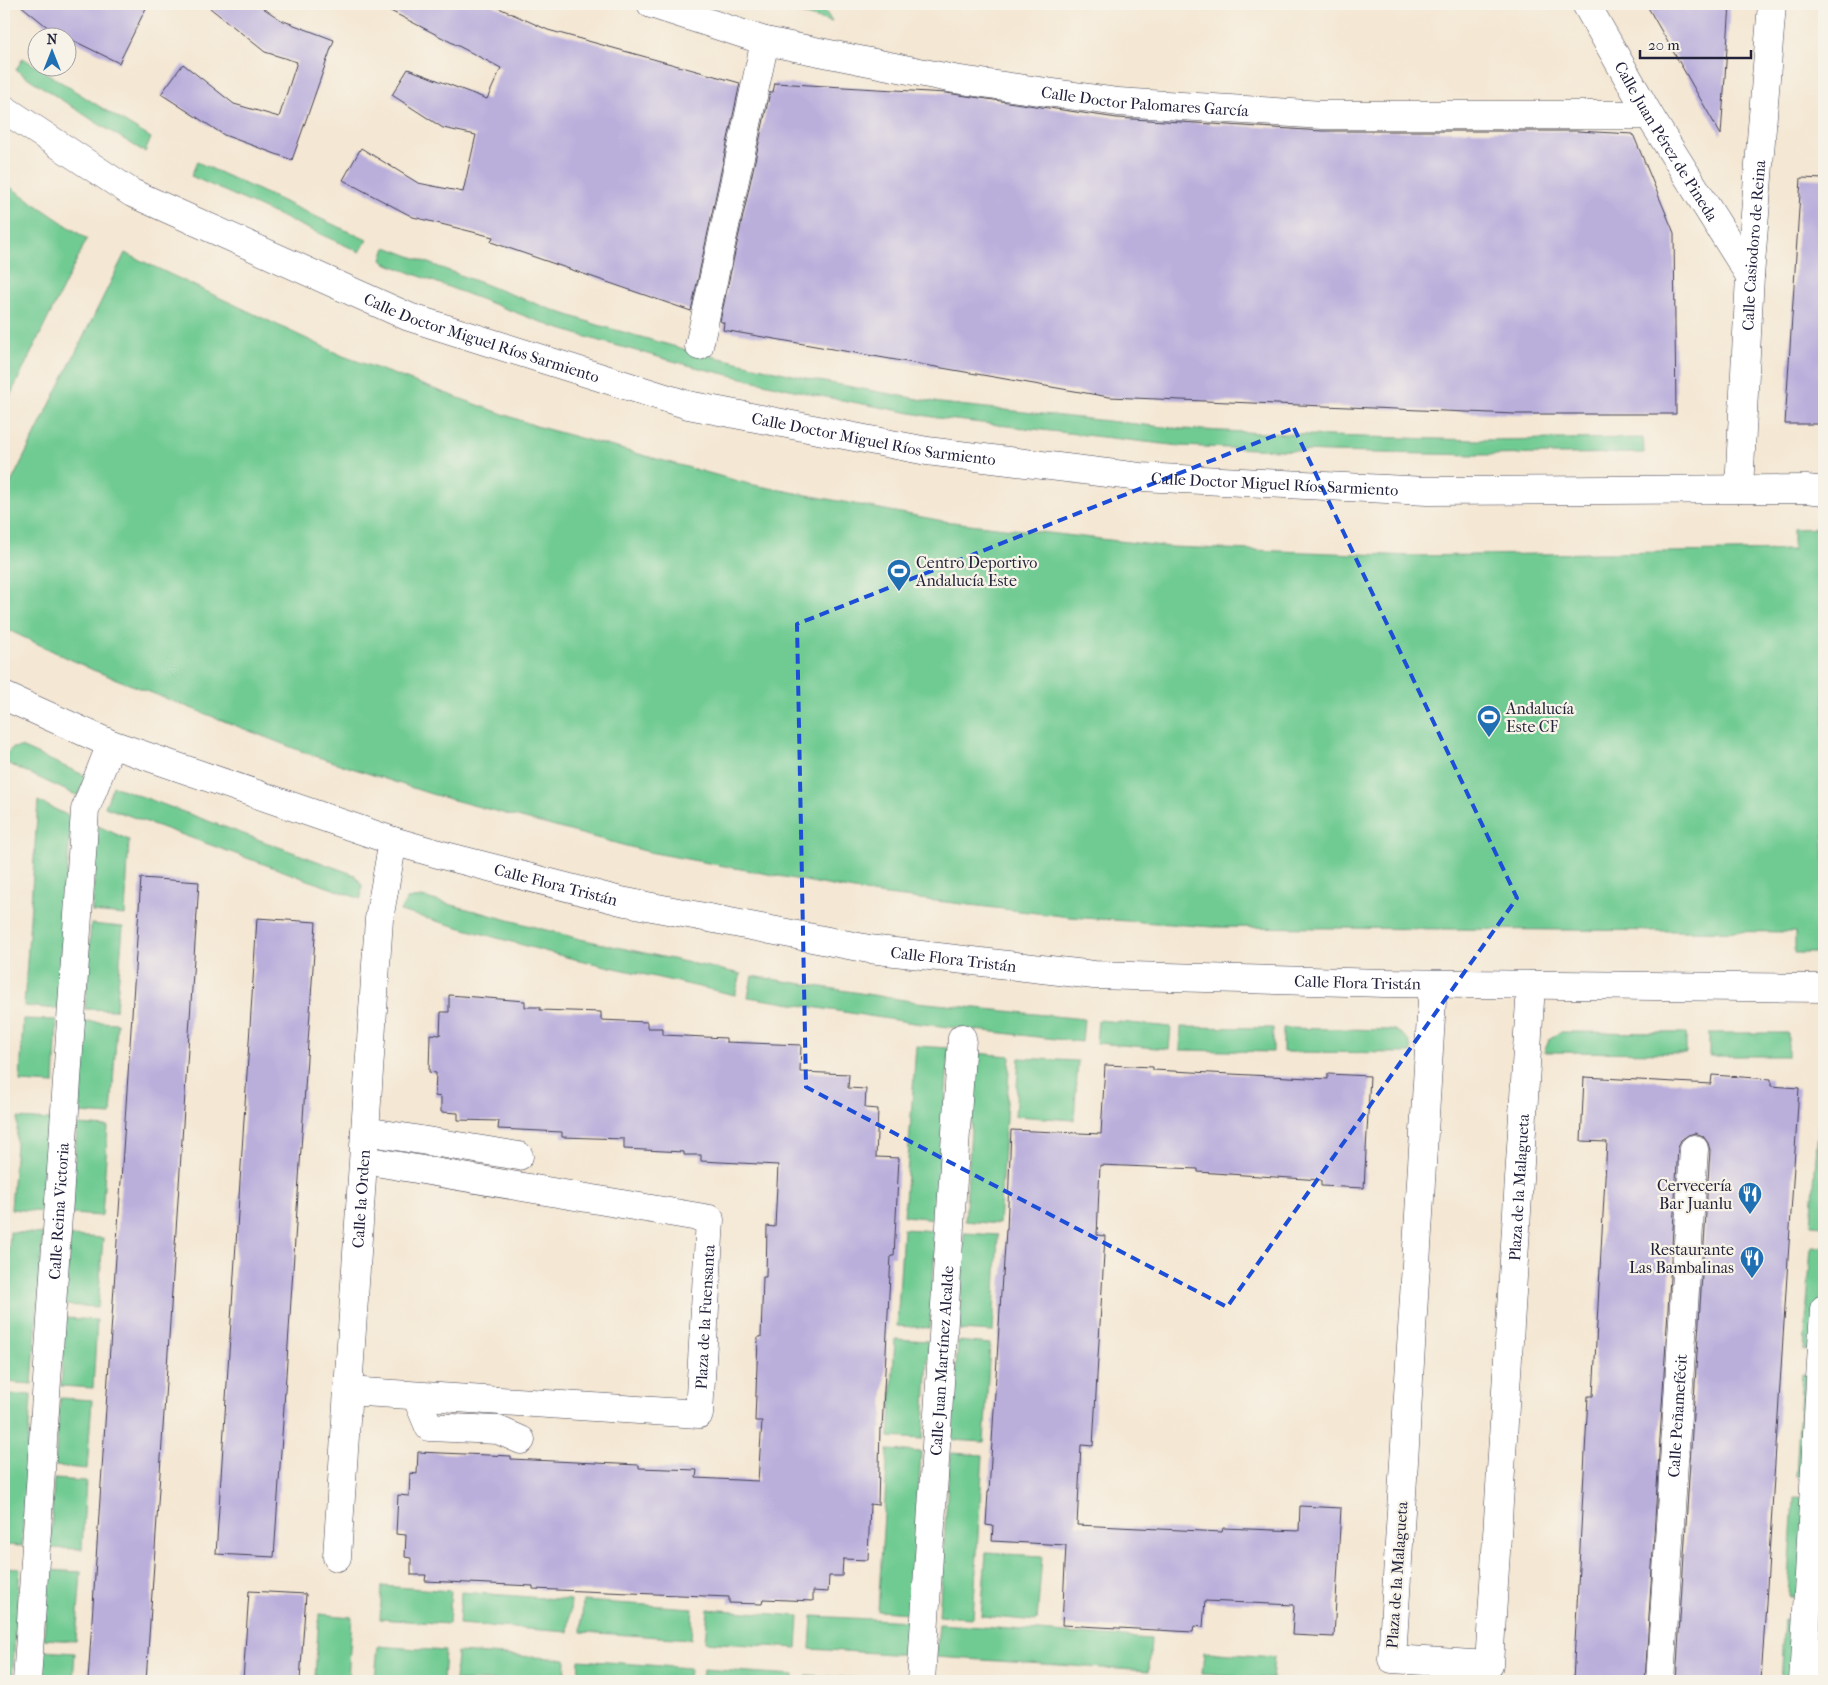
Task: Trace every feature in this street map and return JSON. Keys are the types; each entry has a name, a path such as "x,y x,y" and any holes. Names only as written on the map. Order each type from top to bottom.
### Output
{"street":[{"name":"Calle Doctor Palomares García","path":"651,4 765,41 954,80 1118,102 1323,115 1649,115"},
{"name":"Calle Juan Pérez de Pineda","path":"1586,4 1649,115 1750,276"},
{"name":"Calle Casiodoro de Reina","path":"1738,489 1750,276 1772,4"},
{"path":"699,346 765,41"},
{"name":"Calle Doctor Miguel Ríos Sarmiento","path":"4,109 132,193 409,317 688,405 927,450 1140,477 1427,491 1818,489"},
{"name":"Calle Flora Tristán","path":"4,696 111,744 393,841 621,901 869,948 1094,975 1433,984 1824,988"},
{"name":"Calle Reina Victoria","path":"26,1681 85,810 111,744"},
{"name":"Calle la Orden","path":"337,1558 379,919 393,841"},
{"name":"Plaza de la Malagueta","path":"1433,984 1392,1659 1489,1665 1531,985"},
{"name":"Calle Juan Martínez Alcalde","path":"921,1681 962,1038"},
{"path":"366,1131 519,1156"},
{"name":"Calle Peñamefécit","path":"1660,1681 1694,1149"},
{"name":"Plaza de la Fuensanta","path":"348,1392 699,1414 710,1219 364,1160"},
{"path":"1803,1681 1824,1309"},
{"path":"416,1396 429,1427 498,1430 521,1440"}],"highlighted area":[{"path":"1294,428 1517,898 1227,1307 806,1087 797,624"}],"green space":[{"path":"762,4 821,4 832,22"},
{"path":"23,58 28,61 28,78 16,70"},
{"path":"28,78 55,78 151,138 145,152"},
{"path":"197,162 367,240 360,252 191,176"},
{"path":"4,183 87,239 4,408"},
{"path":"386,247 550,309 598,325 698,353 819,381 940,403 1182,429 1476,440 1643,438 1644,453 1477,455 1328,452 1180,446 938,418 815,395 695,367 554,327 385,263 382,260"},
{"name":"Centro Deportivo Andalucía Este","path":"125,253 343,356 536,426 749,484 943,521 1171,547 1413,556 1793,550 1793,529 1824,528 1824,953 1795,953 1795,932 1213,927 1070,917 870,893 649,852 431,794 306,753 93,670 4,628 4,497"},
{"path":"21,747 86,776 78,796 5,762 6,754 12,748"},
{"path":"113,786 355,875 362,885 361,899 105,807"},
{"path":"38,801 71,817 58,1009 24,1006"},
{"path":"98,826 129,840 125,915 92,912"},
{"path":"422,897 580,939 741,974 735,995 566,957 400,911 407,899"},
{"path":"91,924 123,927 116,1010 85,1009"},
{"path":"752,976 917,1002 1084,1019 1082,1042 914,1023 748,997"},
{"path":"23,1019 57,1020 54,1084 20,1082"},
{"path":"1098,1020 1171,1027 1169,1049 1096,1043"},
{"path":"84,1021 117,1023 111,1115 79,1113"},
{"path":"1181,1027 1273,1028 1273,1052 1180,1050"},
{"path":"1283,1028 1394,1030 1407,1039 1412,1053 1283,1052"},
{"path":"1561,1032 1686,1033 1686,1053 1544,1052 1550,1038"},
{"path":"1709,1033 1788,1033 1788,1056 1709,1056"},
{"path":"916,1046 949,1048 937,1219 904,1216"},
{"path":"976,1053 1010,1056 999,1224 965,1221"},
{"path":"1019,1058 1078,1061 1074,1120 1015,1116"},
{"path":"1822,1076 1824,1076 1824,1226 1811,1225"},
{"path":"18,1118 50,1120 44,1212 11,1209"},
{"path":"77,1125 108,1127 102,1216 71,1214"},
{"path":"903,1229 936,1231 930,1328 897,1326"},
{"path":"10,1232 43,1234 32,1384 4,1382 4,1324"},
{"path":"964,1233 998,1235 993,1332 959,1330"},
{"path":"70,1236 103,1238 98,1307 65,1305"},
{"path":"1811,1246 1824,1247 1824,1352 1804,1351"},
{"path":"65,1318 97,1320 93,1388 61,1386"},
{"path":"895,1339 929,1341 923,1439 889,1437"},
{"path":"958,1341 990,1344 984,1442 951,1440"},
{"path":"1802,1374 1824,1375 1824,1477 1796,1476"},
{"path":"4,1394 31,1395 22,1546 4,1545"},
{"path":"60,1398 92,1400 87,1469 55,1466"},
{"path":"888,1450 921,1452 911,1613 878,1611"},
{"path":"950,1453 983,1455 973,1618 939,1616"},
{"path":"54,1479 86,1481 82,1549 50,1548"},
{"path":"1794,1498 1824,1500 1824,1598 1788,1596"},
{"path":"986,1553 1042,1556 1037,1621 981,1616"},
{"path":"4,1567 20,1568 12,1681 4,1681"},
{"path":"48,1570 81,1572 76,1641 44,1639"},
{"path":"382,1586 451,1591 449,1624 380,1619"},
{"path":"461,1592 571,1600 568,1632 459,1624"},
{"path":"583,1601 693,1608 691,1639 581,1632"},
{"path":"708,1609 799,1616 797,1648 705,1642"},
{"path":"319,1614 352,1617 348,1679 315,1677"},
{"path":"812,1616 910,1621 908,1655 810,1649"},
{"path":"1784,1619 1824,1622 1822,1681 1780,1681"},
{"path":"939,1624 1151,1639 1149,1671 936,1657"},
{"path":"378,1646 445,1651 443,1681 375,1679"},
{"path":"42,1651 75,1653 73,1681 41,1681"},
{"path":"457,1652 566,1659 565,1681 455,1681"},
{"path":"1204,1652 1274,1657 1272,1679 1202,1673"},
{"path":"579,1660 690,1668 689,1681 578,1681"},
{"path":"703,1669 794,1675 794,1681 702,1681"},
{"path":"807,1675 896,1681 807,1681"}],"building":[{"path":"19,4 148,4 119,63 78,43 78,28 49,28"},
{"path":"205,4 257,4 281,20 334,40 292,160 224,135 161,94 183,64 234,104 279,117 297,62 265,52"},
{"path":"377,4 490,4 548,30 740,83 691,311 491,242 493,237 413,217 343,180 361,148 418,183 463,192 476,135 443,128 392,95 408,69 487,99 501,68"},
{"path":"1646,4 1730,4 1721,135"},
{"path":"775,83 946,93 1117,118 1322,131 1577,131 1633,134 1674,233 1676,414 1515,414 1109,397 723,330 724,323 720,321 770,92 773,92"},
{"path":"1801,178 1824,179 1824,424 1785,424"},
{"path":"141,878 199,882 155,1549 146,1681 88,1681"},
{"path":"257,918 316,922 274,1557 216,1554"},
{"path":"449,995 525,1001 525,1007 540,1007 540,1010 601,1012 601,1020 647,1022 647,1028 663,1028 663,1035 726,1038 726,1042 801,1045 800,1072 849,1074 848,1088 866,1089 865,1108 878,1109 876,1157 899,1158 894,1256 891,1256 882,1429 880,1428 878,1505 870,1504 868,1560 843,1559 842,1576 829,1576 828,1592 813,1591 813,1601 763,1599 762,1604 729,1603 729,1597 533,1589 533,1586 425,1581 426,1575 411,1575 411,1558 405,1557 406,1535 396,1534 398,1495 409,1496 410,1473 417,1474 418,1452 511,1456 511,1459 639,1465 639,1468 697,1470 696,1478 758,1481 762,1421 755,1421 758,1337 761,1337 763,1277 766,1277 767,1226 775,1227 778,1165 701,1161 701,1155 684,1155 684,1152 624,1149 624,1139 562,1137 562,1132 498,1129 499,1121 458,1120 458,1113 441,1112 441,1097 435,1096 436,1073 429,1072 430,1034 440,1035 441,1012 449,1012"},
{"path":"1105,1065 1153,1067 1153,1070 1328,1079 1328,1074 1370,1076 1364,1188 1321,1186 1321,1180 1198,1172 1198,1169 1100,1165 1097,1235 1105,1236 1093,1446 1081,1445 1077,1525 1222,1532 1223,1528 1299,1531 1300,1506 1341,1508 1334,1637 1292,1635 1294,1605 1205,1601 1203,1627 1194,1626 1193,1632 1062,1625 1066,1545 992,1541 993,1526 986,1525 1002,1276 1007,1230 1011,1130 1101,1134"},
{"path":"1712,1075 1771,1079 1771,1086 1799,1088 1761,1681 1676,1681 1710,1150 1703,1136 1695,1133 1681,1140 1678,1148 1645,1681 1573,1681 1588,1396 1593,1396 1607,1142 1581,1141 1584,1077 1711,1084"},
{"path":"249,1591 306,1594 300,1681 243,1681"}],"place":[{"name":"Centro Deportivo Andalucía Este","path":"899,592"},
{"name":"Andalucía Este CF","path":"1489,738"},
{"name":"Cervecería Bar Juanlu","path":"1750,1215"},
{"name":"Restaurante Las Bambalinas","path":"1752,1279"}]}
